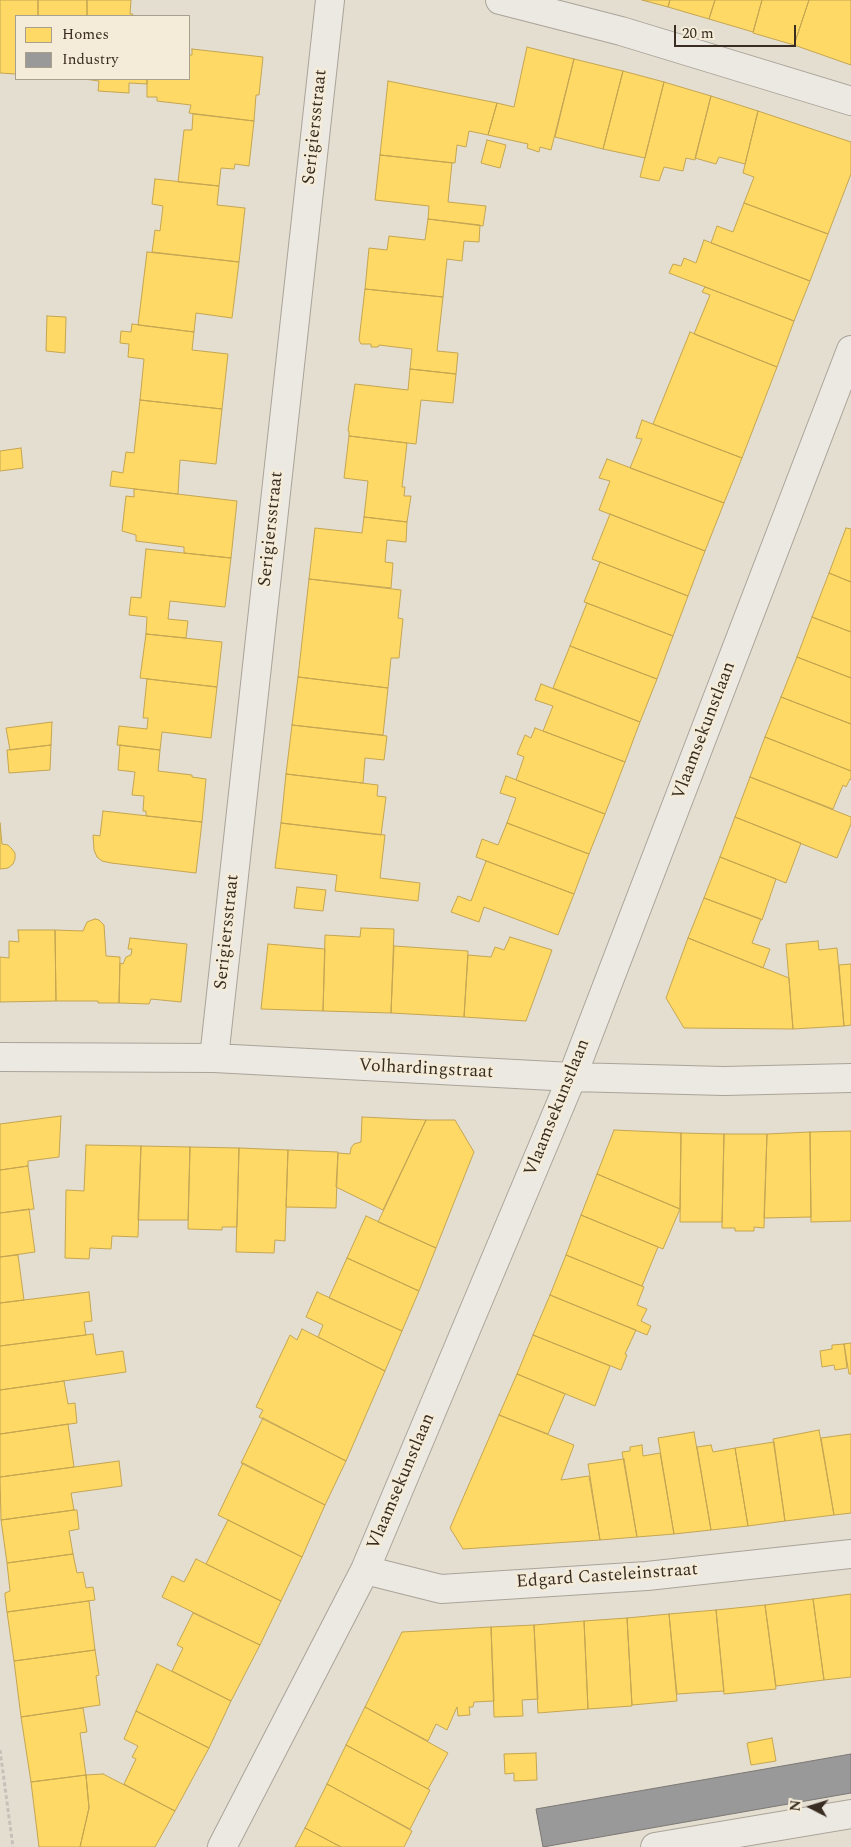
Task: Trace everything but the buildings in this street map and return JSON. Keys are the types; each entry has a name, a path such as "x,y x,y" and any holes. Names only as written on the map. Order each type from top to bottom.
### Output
{"street":[{"name":"Serigiersstraat","path":"214,1058 330,0"},
{"path":"500,0 620,31 851,101"},
{"name":"Vlaamsekunstlaan","path":"222,1847 365,1570 572,1077 851,350"},
{"name":"Volhardingstraat","path":"0,1057 214,1058 572,1077 724,1081 851,1078"},
{"name":"Edgard Casteleinstraat","path":"365,1570 441,1589 647,1576 851,1554"},
{"path":"656,1847 851,1814"}],"path":[{"path":"0,1750 12,1847"}]}
